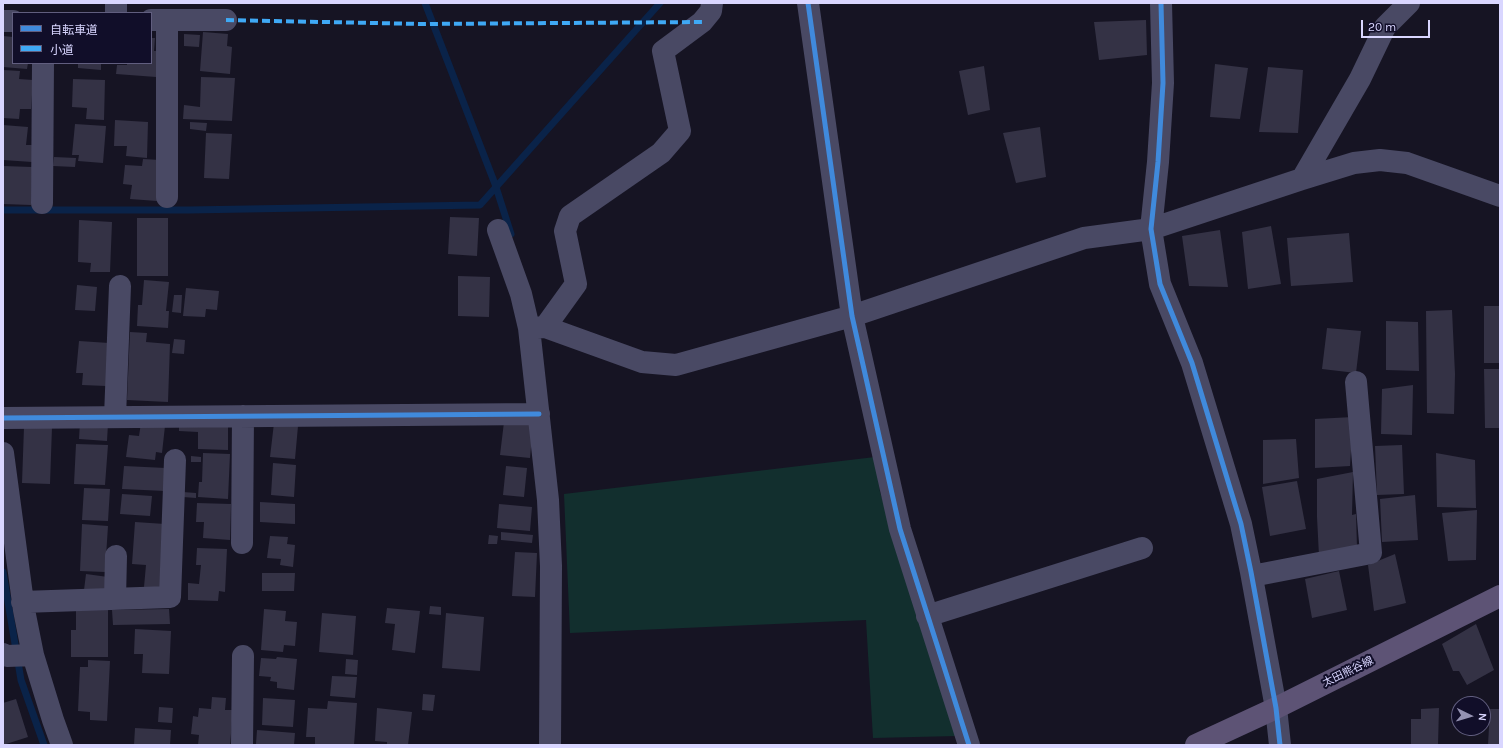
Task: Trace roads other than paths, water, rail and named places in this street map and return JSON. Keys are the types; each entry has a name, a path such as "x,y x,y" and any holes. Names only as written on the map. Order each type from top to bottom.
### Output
{"main road":[{"name":"太田熊谷線","path":"1196,745 1276,708 1500,596"}],"street":[{"path":"537,327 576,284 565,231 570,216 661,153 680,131 663,51 702,22 710,11 712,3"},
{"path":"808,3 852,316 900,530 969,745"},
{"path":"1161,3 1163,83 1158,162 1151,229 1160,284 1192,363 1241,524 1276,708 1280,745"},
{"path":"1302,179 1360,79 1385,27 1409,3"},
{"path":"167,197 159,20 226,20"},
{"path":"42,203 43,64"},
{"path":"537,327 642,362 676,365 852,316 1084,238 1151,229 1354,163 1380,160 1407,163 1500,196"},
{"path":"498,230 520,294 537,327 539,414 548,500 551,566 550,745"},
{"path":"115,417 120,286"},
{"path":"1252,576 1371,553 1356,382"},
{"path":"3,418 539,414"},
{"path":"242,543 243,416"},
{"path":"3,453 22,602 33,655 62,745"},
{"path":"22,602 170,597 175,460"},
{"path":"927,616 1142,548"},
{"path":"115,599 116,556"},
{"path":"5,655 33,655"},
{"path":"242,745 243,656"}],"waterway":[{"path":"425,3 495,184 511,234"},
{"path":"3,210 189,210 480,205 660,3"},
{"path":"3,572 21,680 44,745"}]}
